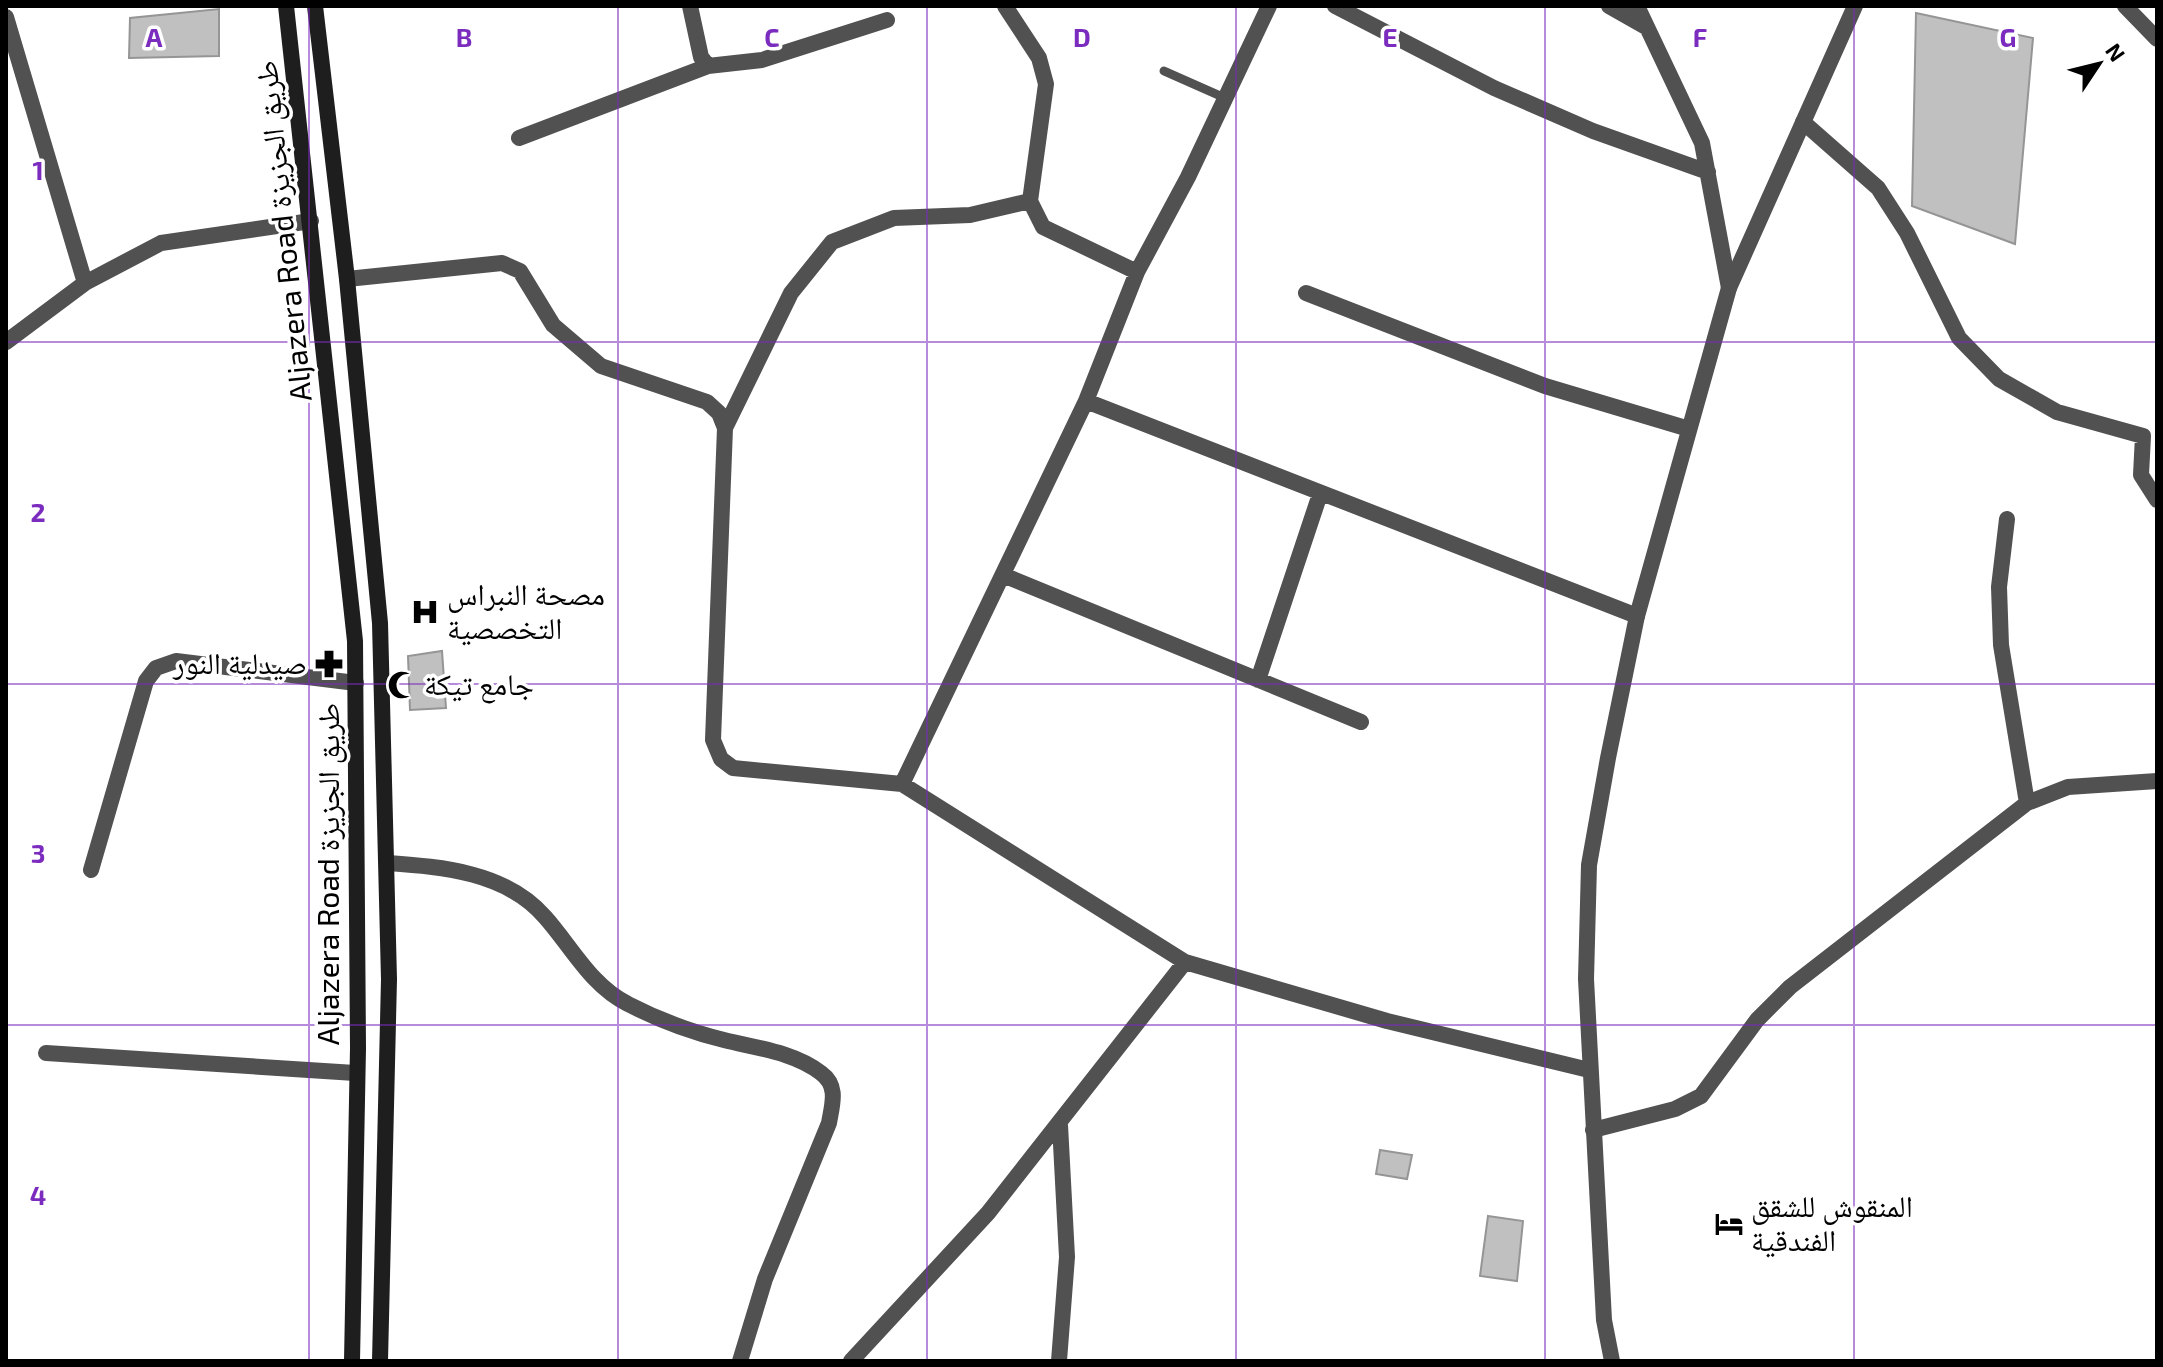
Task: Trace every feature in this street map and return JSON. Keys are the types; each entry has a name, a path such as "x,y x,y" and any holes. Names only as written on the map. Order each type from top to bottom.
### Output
{"main road":[{"name":"Aljazera Road طريق الجزيزة","path":"286,6 345,529 356,683 352,1361"},
{"name":"Aljazera Road طريق الجزيزة","path":"315,6 347,279 380,623 389,979 380,1361"}],"street":[{"path":"690,6 701,57 708,66"},
{"path":"1005,6 1039,58 1046,84 1030,201 1043,227 1137,272"},
{"path":"902,784 1086,401 1137,272 1188,177 1269,6"},
{"path":"1335,6 1508,94 1593,131 1708,172"},
{"path":"1609,6 1646,27"},
{"path":"1637,6 1702,143 1729,288"},
{"path":"1612,1361 1604,1320 1589,1070 1586,979 1589,865 1637,616 1729,288 1855,6"},
{"path":"2125,6 2157,39"},
{"path":"6,17 85,283"},
{"path":"519,138 708,66 773,57 887,20"},
{"path":"1803,122 1878,188 1907,233 1959,338 1999,379 2057,412 2143,436 2141,475 2157,500"},
{"path":"725,428 791,293 832,242 894,218 970,215 1030,201"},
{"path":"6,342 85,283 161,243 311,221"},
{"path":"347,279 502,263 520,271 553,325 590,357 632,379 707,402 719,413 725,428 724,525 714,664 713,740 721,759 746,772 902,784 1185,962 1387,1021 1589,1070"},
{"path":"1306,293 1545,386 1689,429"},
{"path":"1086,401 1637,616"},
{"path":"1258,680 1320,494"},
{"path":"2007,519 1999,587 2001,645 2027,803"},
{"path":"1003,575 1361,722"},
{"path":"91,870 146,681 156,668 176,661 356,683"},
{"path":"1593,1130 1675,1109 1701,1096 1757,1020 1790,987 2027,803 2068,787 2157,781"},
{"path":"388,863 447,868 495,882 521,895 544,916 573,957 624,1003 682,1029 769,1049 821,1072 832,1084 834,1098 829,1123 765,1279 740,1361"},
{"path":"851,1361 988,1213 1185,962"},
{"path":"46,1053 355,1073"},
{"path":"1059,1361 1067,1257 1060,1125"},
{"path":"1599,1361 1604,1320"}],"lane":[{"path":"1164,71 1225,98"}],"building":[{"path":"219,9 219,56 129,58 130,18"},
{"path":"1916,13 2033,38 2015,244 1912,206"},
{"path":"442,651 446,708 410,710 408,656"},
{"path":"1380,1150 1412,1155 1407,1179 1376,1174"},
{"path":"1488,1216 1523,1221 1517,1281 1480,1276"}],"place":[{"name":"مصحة النبراس التخصصية","path":"425,612"},
{"name":"صيدلية النور","path":"329,664"},
{"name":"جامع تيكة","path":"402,685"},
{"name":"المنقوش للشقق الفندقية","path":"1729,1224"}]}
